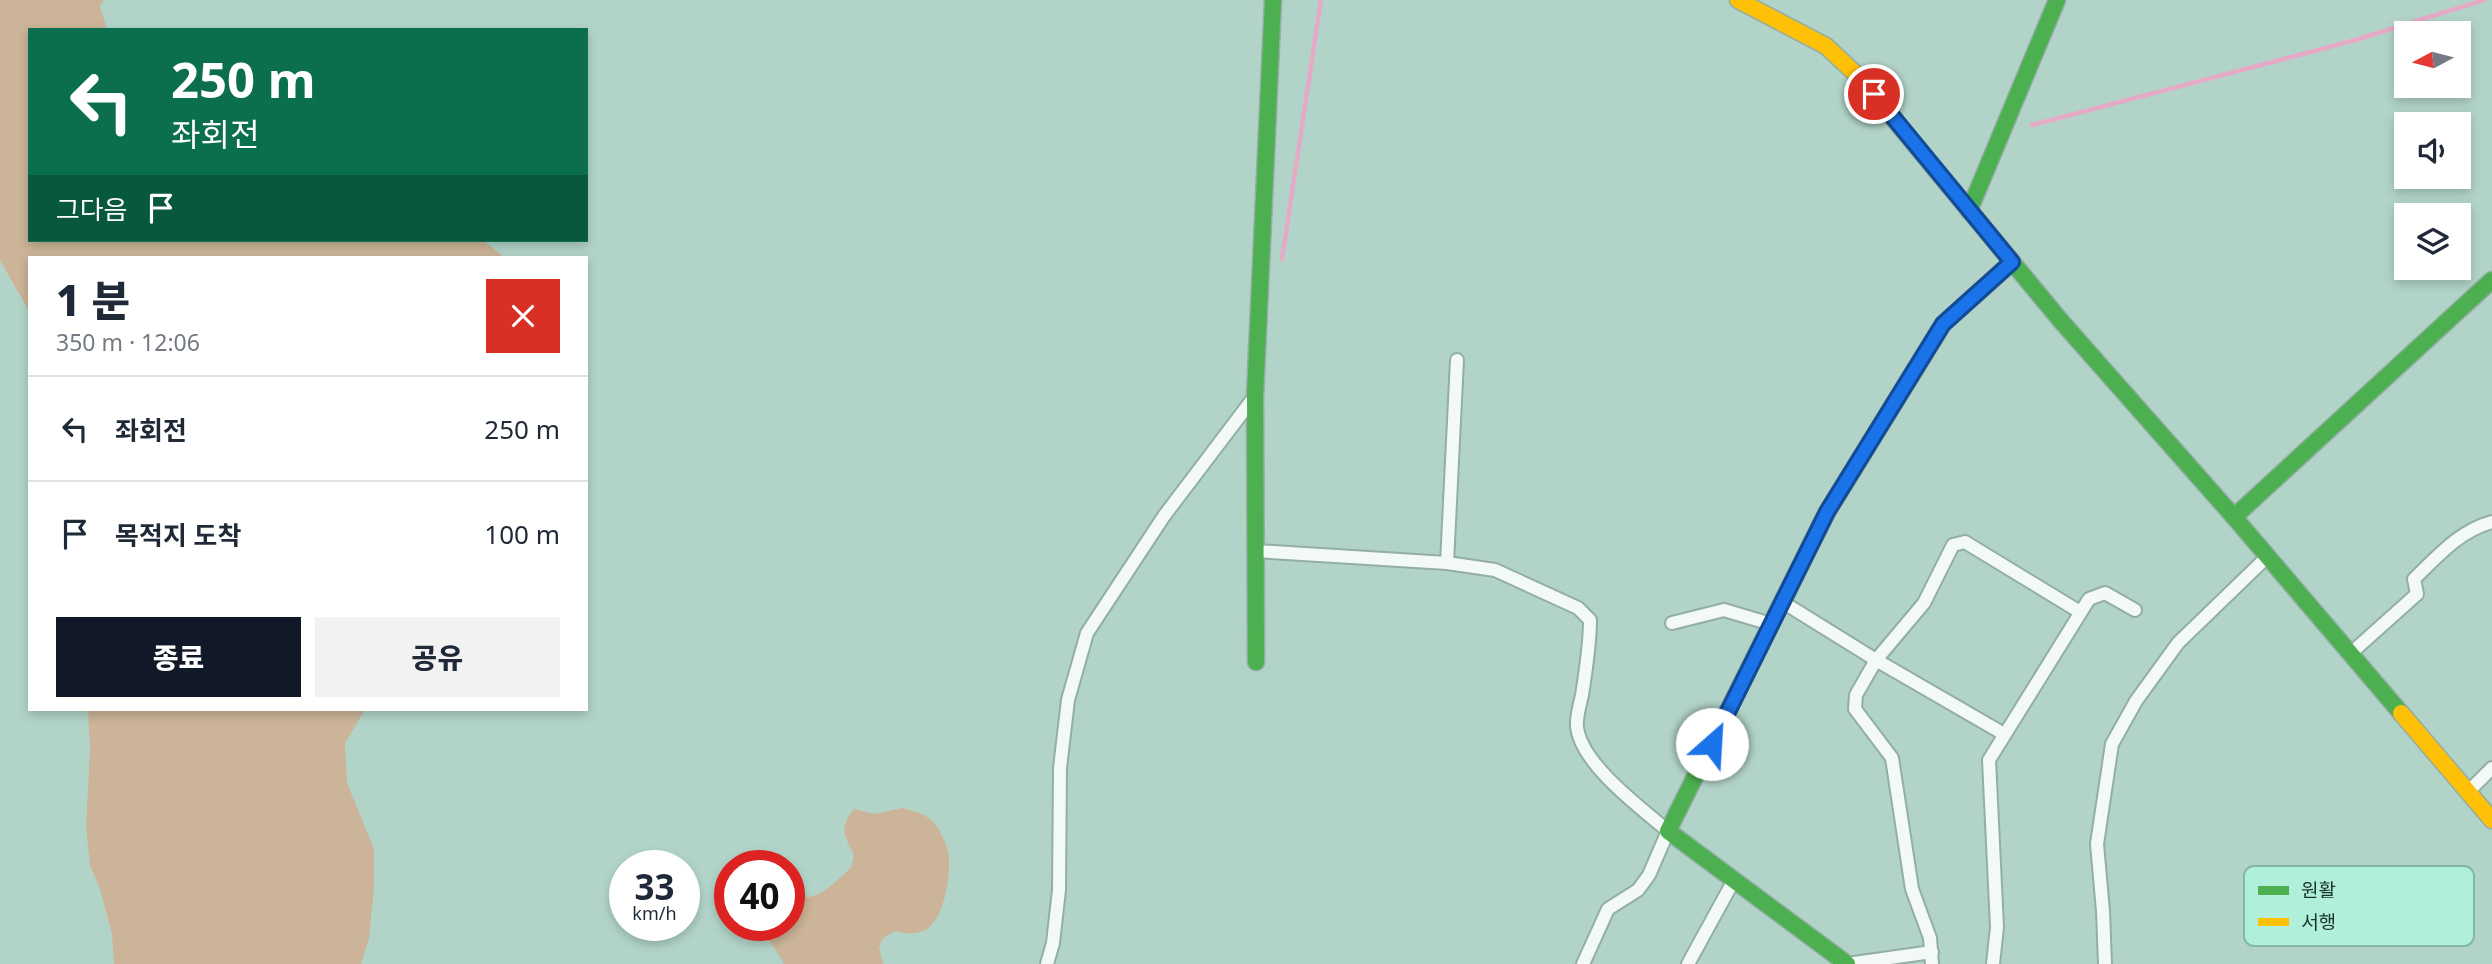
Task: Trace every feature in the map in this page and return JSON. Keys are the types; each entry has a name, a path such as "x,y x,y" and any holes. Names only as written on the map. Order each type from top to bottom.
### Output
{"street":[{"path":"1256,662 1255,396 1273,0"},
{"path":"1738,0 1768,6 1826,46 1860,78 2061,321 2234,517 2492,820"},
{"path":"1969,211 2057,0"},
{"path":"1583,964 1608,909 1638,890 1649,875 1668,831 1827,512 1943,324 2012,262"},
{"path":"2234,517 2492,280"},
{"path":"1447,563 1457,360"},
{"path":"1047,964 1053,943 1059,890 1060,768 1068,700 1087,633 1164,516 1255,396"},
{"path":"2350,654 2417,594 2414,579 2459,536 2492,522"},
{"path":"1256,551 1447,563 1495,570 1578,608 1590,620 1590,643 1577,726 1590,757 1616,788 1668,831 1847,964 1932,958 1930,938 1912,889 1892,758 1856,709 1856,695 1876,660 1924,603 1953,545 1965,542 2080,612"},
{"path":"2105,964 2097,844 2112,744 2136,701 2178,643 2267,556"},
{"path":"1993,964 1997,927 1989,760 2090,600 2105,593 2135,610"},
{"path":"1781,601 2004,734"},
{"path":"1672,623 1724,610 1771,624"},
{"path":"2468,792 2492,768"},
{"path":"1688,964 1734,880"}],"shaded area":[{"path":"0,0 104,0 100,6 106,28 28,28 28,242 485,242 503,256 28,256 28,309 0,260"},
{"path":"88,711 364,711 345,744 347,783 374,849 374,887 369,938 361,964 114,964 112,934 100,889 90,865 86,827 90,750"},
{"path":"903,808 930,819 940,832 948,851 949,870 946,893 938,915 927,929 907,933 895,931 883,938 879,947 883,964 784,964 769,941 805,941 805,897 819,894 851,868 854,855 845,831 849,815 854,809 874,814"}],"waterway":[{"path":"1282,259 1321,0"},
{"path":"2032,125 2352,41 2484,0"}],"traffic: fast":[{"path":"1256,662 1255,396 1273,0"},
{"path":"1969,211 2057,0"},
{"path":"1916,146 2061,321 2234,517 2401,713"},
{"path":"2234,517 2492,280"},
{"path":"1847,964 1668,831 1827,512 1853,470"}],"traffic: slow":[{"path":"1738,0 1826,46 1860,78 1916,146"},
{"path":"1853,470 1943,324 2012,262"},
{"path":"2401,713 2492,820"}],"route":[{"path":"1712,744 1827,512 1943,324 2012,262 1874,94"}]}
